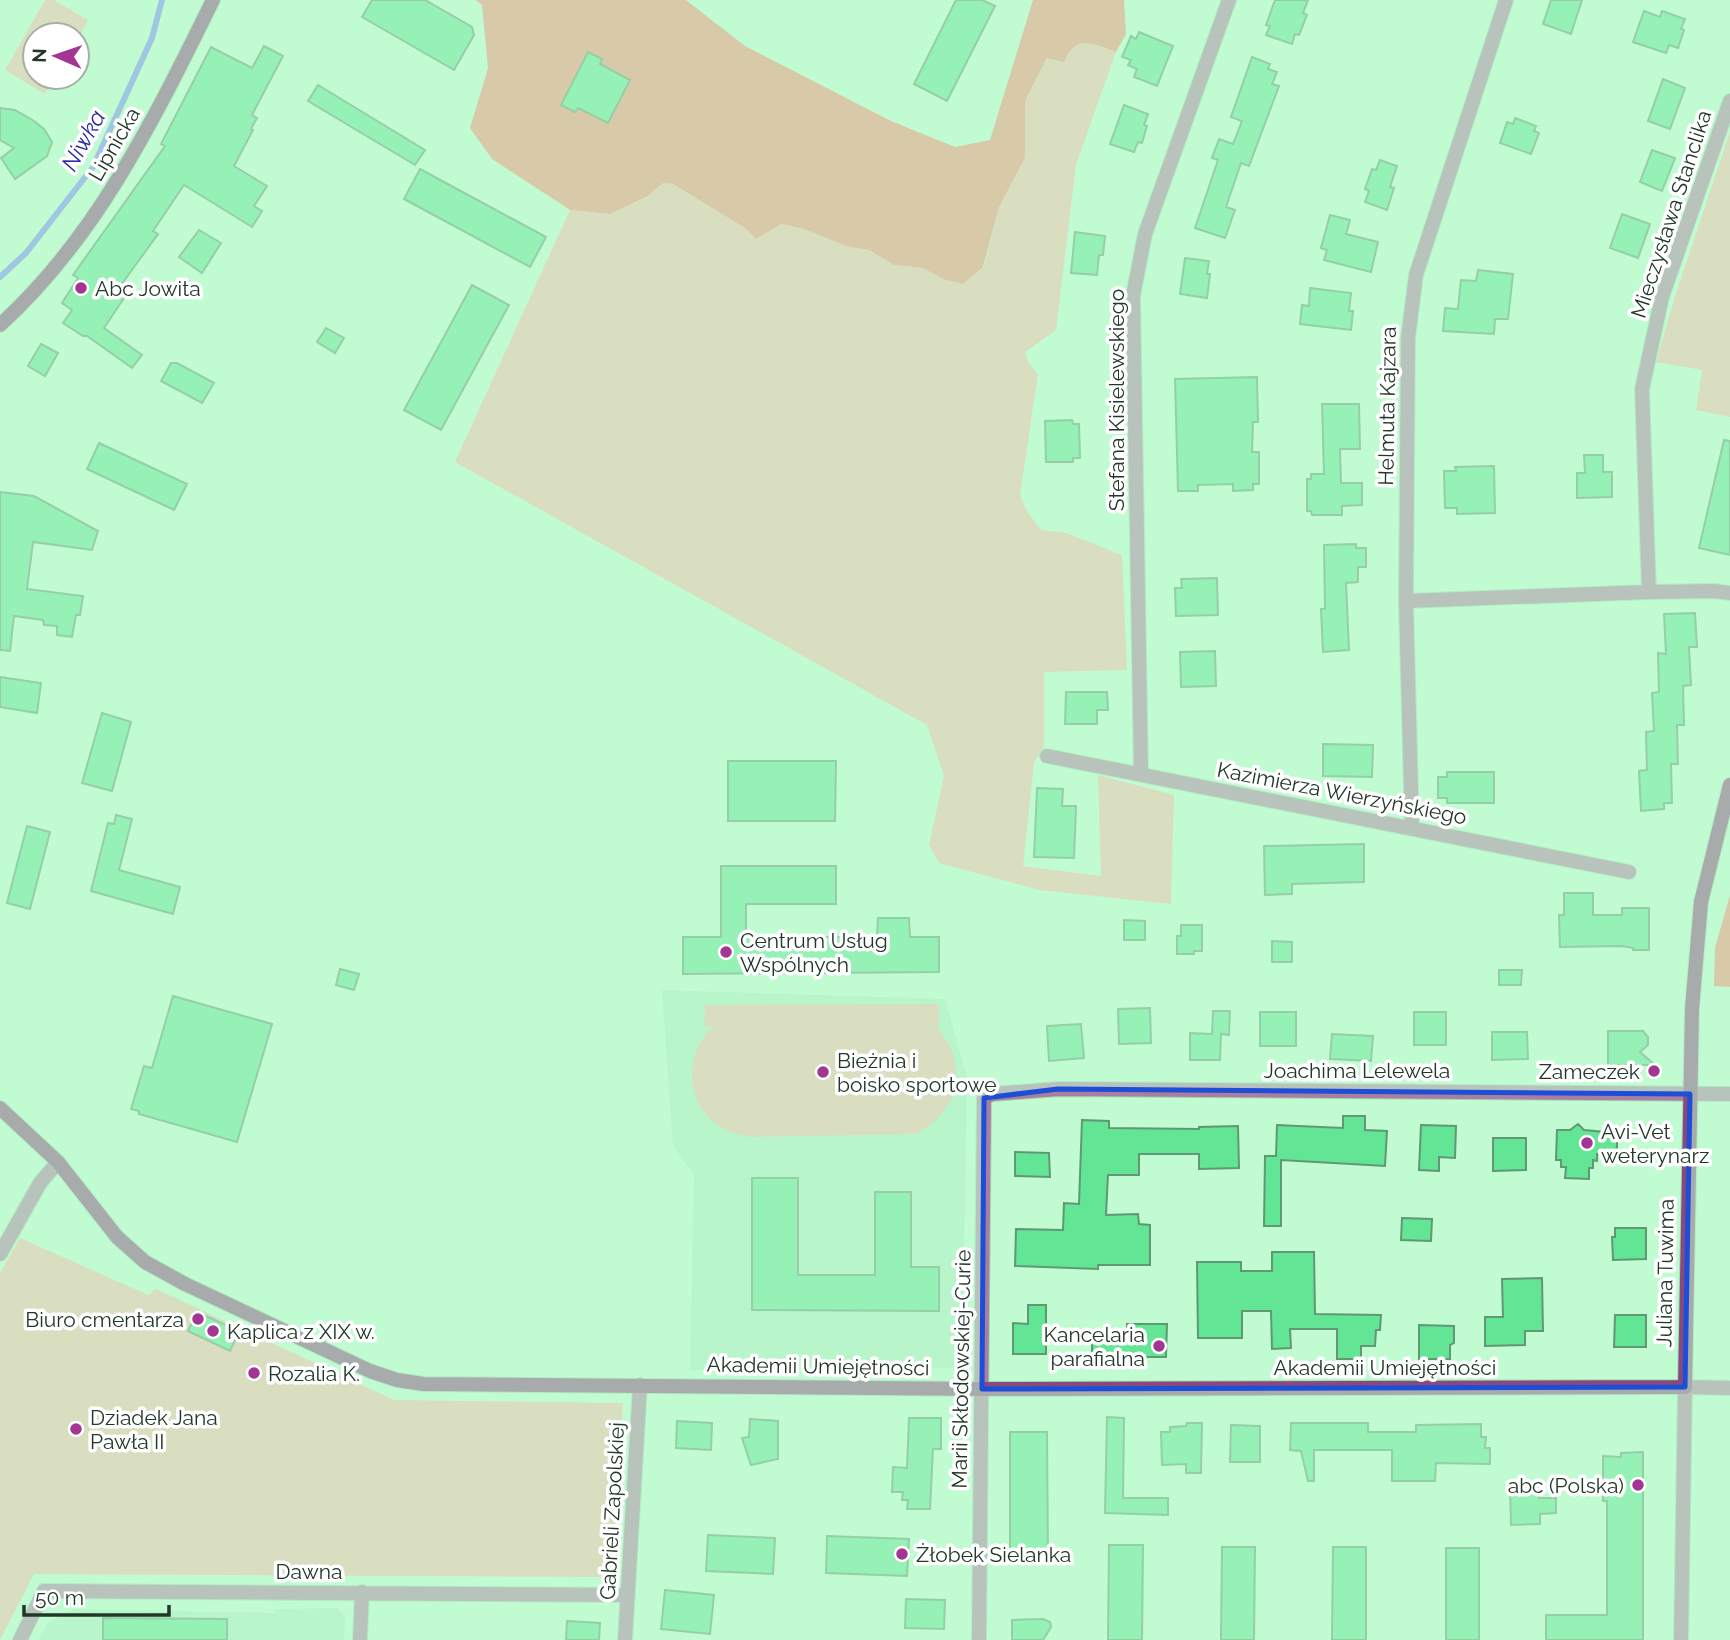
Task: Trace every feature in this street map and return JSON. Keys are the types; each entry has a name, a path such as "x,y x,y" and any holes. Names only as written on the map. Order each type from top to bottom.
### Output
{"street":[{"name":"Lipnicka","path":"0,325 59,262 113,189 171,86 213,0"},
{"name":"Stefana Kisielewskiego","path":"1141,774 1133,296 1145,234 1229,0"},
{"name":"Helmuta Kajzara","path":"1412,828 1406,601 1408,338 1416,275 1506,0"},
{"name":"Mieczysława Stanclika","path":"1649,592 1642,389 1662,297 1730,101"},
{"path":"1406,601 1649,592 1730,593"},
{"name":"Kazimierza Wierzyńskiego","path":"1047,757 1629,872"},
{"name":"Juliana Tuwima","path":"1681,1640 1692,1009 1701,902 1730,785"},
{"name":"Joachima Lelewela","path":"984,1098 992,1094 1058,1088 1730,1094"},
{"name":"Marii Skłodowskiej-Curie","path":"979,1640 984,1098"},
{"name":"Akademii Umiejętności","path":"0,1108 58,1162 117,1237 145,1262 185,1284 370,1371 397,1380 423,1384 982,1389 1730,1388"},
{"path":"0,1254 40,1184 58,1162"},
{"name":"Gabrieli Zapolskiej","path":"625,1640 639,1385"},
{"name":"Dawna","path":"20,1640 44,1591 628,1595"},
{"path":"360,1640 362,1592"}],"highlighted area":[{"path":"1058,1089 1690,1094 1685,1387 982,1389 984,1098"}],"shaded area":[{"path":"45,0 54,0 88,20 87,21 33,21"},
{"path":"475,0 686,0 745,46 891,121 955,147 990,140 1033,0 1124,0 1126,34 1116,52 1086,43 1074,47 1064,62 1047,58 1025,101 1025,158 999,207 983,267 963,284 943,279 923,268 894,265 869,250 849,247 804,229 781,224 756,239 745,228 673,184 663,183 648,196 610,214 570,210 492,159 470,128 488,68 482,5"},
{"path":"21,42 21,80 5,70"},
{"path":"1088,42 1116,52 1076,165 1056,330 1025,352 1029,363 1038,374 1020,495 1027,511 1041,530 1066,533 1122,555 1127,670 1044,672 1044,746 1034,763 1023,866 1101,876 1098,775 1174,795 1171,904 1039,890 939,863 929,845 944,776 927,725 455,462 570,210 610,214 648,196 663,183 673,184 745,228 756,239 781,224 804,229 849,247 869,250 894,265 923,268 943,279 984,267 999,207 1025,158 1025,101 1047,58"},
{"path":"1730,132 1730,417 1696,410 1702,370 1656,362 1675,296"},
{"path":"1730,895 1730,987 1714,986 1715,948"},
{"path":"662,990 945,999 967,1077 962,1368 690,1370 694,1175 673,1146"},
{"name":"Bieżnia i boisko sportowe","path":"939,1004 939,1026 936,1026 947,1041 953,1056 955,1086 951,1100 942,1113 916,1134 749,1137 725,1130 710,1119 695,1094 692,1080 696,1052 712,1027 704,1026 705,1005"},
{"path":"20,1238 148,1295 156,1289 394,1400 623,1403 612,1577 34,1574 0,1640 0,1273"},
{"path":"338,1608 345,1617 344,1640 39,1640 47,1624 72,1609 274,1613 274,1609"}],"building":[{"path":"372,0 425,0 472,27 474,35 454,70 362,17"},
{"path":"956,0 982,0 995,6 947,101 914,84"},
{"path":"1275,0 1308,0 1303,13 1307,15 1292,44 1266,35 1270,26 1266,25"},
{"path":"1551,0 1582,0 1571,34 1543,24"},
{"path":"1644,11 1660,17 1662,11 1685,19 1678,48 1669,45 1666,53 1633,42"},
{"path":"1139,32 1173,46 1157,86 1134,77 1137,69 1128,65 1131,60 1122,57 1131,36 1136,39"},
{"path":"264,46 283,56 252,115 257,118 251,129 253,130 234,166 267,186 254,206 262,211 252,227 184,185 153,231 158,234 116,292 124,298 104,328 142,355 132,368 87,336 63,323 72,310 62,303 78,278 73,275 165,146 161,144 211,47 252,68"},
{"path":"588,52 602,59 600,64 630,80 608,123 578,108 575,112 561,105"},
{"path":"1252,57 1270,64 1268,69 1277,72 1272,84 1279,86 1249,166 1241,163 1226,207 1235,210 1225,238 1195,228 1218,160 1212,158 1219,139 1233,144 1242,121 1231,117"},
{"path":"1663,79 1685,88 1670,129 1648,121"},
{"path":"318,85 425,150 415,165 308,101"},
{"path":"1124,105 1148,114 1142,143 1138,142 1134,152 1110,144"},
{"path":"0,108 15,110 34,121 44,129 52,142 47,156 15,179 1,158 14,148 0,140"},
{"path":"1515,118 1536,126 1534,131 1539,133 1531,154 1500,143 1507,122 1513,124"},
{"path":"1652,150 1675,158 1662,191 1640,182"},
{"path":"1380,160 1397,166 1390,187 1394,188 1387,210 1365,202 1369,191 1365,189 1372,169 1376,170"},
{"path":"420,169 546,237 530,267 404,199"},
{"path":"1622,214 1650,224 1638,258 1610,248"},
{"path":"1330,215 1350,220 1346,234 1378,242 1371,272 1324,260 1327,250 1321,248"},
{"path":"199,230 221,243 202,273 179,257"},
{"path":"1075,232 1105,236 1097,275 1071,273"},
{"path":"1185,258 1209,261 1207,298 1180,294"},
{"path":"1478,270 1513,274 1508,319 1495,319 1494,334 1443,331 1445,308 1458,309 1461,280 1476,281"},
{"path":"472,285 509,305 441,430 404,410"},
{"path":"1310,288 1351,293 1351,330 1300,324 1302,305 1309,306"},
{"path":"326,328 344,338 335,353 317,342"},
{"path":"41,344 58,353 45,376 28,366"},
{"path":"171,363 177,363 214,383 202,403 161,381"},
{"path":"1257,377 1258,422 1253,422 1252,452 1259,452 1259,484 1253,484 1253,490 1233,491 1233,484 1198,485 1198,491 1178,491 1175,379"},
{"path":"1322,404 1359,404 1360,449 1340,449 1341,483 1362,483 1362,505 1342,506 1342,515 1312,515 1311,511 1307,511 1307,479 1311,479 1311,474 1324,474"},
{"path":"1072,420 1073,424 1079,424 1080,458 1073,458 1073,462 1046,462 1045,421"},
{"path":"1724,440 1730,441 1730,555 1699,548"},
{"path":"99,443 187,484 174,510 87,469"},
{"path":"1584,455 1603,455 1603,472 1612,472 1612,497 1577,498 1577,473 1585,473"},
{"path":"1494,466 1495,513 1457,514 1457,508 1445,508 1444,471 1456,471 1455,467"},
{"path":"0,492 34,496 98,531 92,550 33,542 27,589 83,596 72,637 57,635 57,626 44,625 43,620 14,616 10,651 0,650"},
{"path":"1356,544 1356,548 1366,548 1366,567 1358,567 1358,582 1346,583 1349,650 1323,652 1321,609 1325,609 1324,545"},
{"path":"1217,578 1218,615 1176,616 1175,588 1182,588 1181,579"},
{"path":"1695,613 1697,647 1689,647 1691,685 1683,686 1684,725 1677,725 1678,764 1671,764 1672,803 1664,803 1664,809 1641,811 1639,771 1647,770 1646,732 1654,731 1652,693 1659,692 1658,653 1666,654 1664,614"},
{"path":"1215,651 1216,686 1181,687 1180,652"},
{"path":"0,677 41,683 37,713 0,707"},
{"path":"1066,692 1107,692 1108,710 1097,710 1097,724 1065,724"},
{"path":"102,713 131,722 112,791 82,783"},
{"path":"1323,744 1373,745 1372,777 1323,776"},
{"path":"728,761 836,761 835,821 728,821"},
{"path":"1447,772 1494,772 1494,803 1447,803 1447,798 1438,798 1438,777 1447,777"},
{"path":"1037,788 1063,789 1062,806 1076,806 1074,858 1034,857"},
{"path":"116,815 132,819 119,870 180,887 173,914 91,891 108,823 114,824"},
{"path":"27,826 50,832 30,909 7,903"},
{"path":"1364,844 1364,882 1292,884 1292,894 1265,895 1264,846"},
{"path":"721,866 836,866 836,904 746,904 746,937 877,937 878,918 909,918 910,937 939,937 939,972 683,974 683,937 721,937"},
{"path":"1564,893 1593,893 1593,915 1622,915 1622,908 1649,908 1649,950 1633,950 1622,946 1560,947 1559,915 1564,915"},
{"path":"1124,920 1145,921 1145,940 1124,940"},
{"path":"1181,925 1202,925 1202,951 1177,954 1177,936 1181,936"},
{"path":"1272,941 1292,942 1292,962 1272,962"},
{"path":"340,969 359,974 354,990 336,985"},
{"path":"1499,970 1522,970 1521,985 1499,985"},
{"path":"173,996 272,1024 237,1142 139,1114 139,1111 131,1109 144,1066 152,1068"},
{"path":"1150,1008 1151,1043 1119,1044 1118,1009"},
{"path":"1213,1011 1230,1011 1229,1035 1221,1034 1220,1060 1190,1060 1190,1033 1212,1034"},
{"path":"1260,1012 1296,1012 1296,1046 1260,1046"},
{"path":"1414,1012 1446,1012 1446,1045 1414,1045"},
{"path":"1081,1024 1084,1058 1049,1061 1047,1026"},
{"path":"1608,1031 1643,1031 1648,1037 1648,1045 1640,1052 1655,1065 1608,1065"},
{"path":"1492,1032 1527,1032 1528,1059 1492,1060"},
{"path":"1332,1034 1373,1036 1371,1061 1330,1059"},
{"path":"1343,1116 1365,1116 1365,1130 1387,1131 1385,1166 1281,1160 1281,1226 1264,1226 1265,1156 1276,1156 1277,1125 1343,1128"},
{"path":"1082,1120 1109,1121 1109,1128 1199,1129 1238,1126 1239,1168 1199,1169 1199,1154 1139,1154 1139,1175 1108,1175 1106,1215 1138,1214 1139,1224 1150,1225 1150,1265 1098,1265 1098,1269 1015,1266 1016,1229 1063,1230 1064,1203 1079,1204"},
{"name":"Avi-Vet weterynarz","path":"1578,1124 1584,1130 1617,1133 1617,1155 1597,1154 1597,1161 1593,1160 1593,1168 1589,1168 1589,1179 1565,1178 1566,1167 1561,1167 1561,1160 1556,1160 1557,1130 1570,1130"},
{"path":"1421,1125 1456,1126 1455,1158 1439,1157 1439,1171 1419,1170"},
{"path":"1493,1138 1526,1138 1526,1170 1493,1171"},
{"path":"1015,1152 1049,1153 1050,1177 1015,1176"},
{"path":"752,1178 798,1178 798,1275 875,1275 875,1192 911,1192 911,1267 939,1267 939,1311 752,1310"},
{"path":"1402,1218 1432,1219 1431,1241 1401,1240"},
{"path":"1615,1228 1646,1228 1646,1259 1613,1260 1612,1237 1615,1237"},
{"path":"1272,1252 1314,1252 1315,1314 1381,1315 1375,1346 1361,1346 1361,1359 1337,1359 1337,1329 1290,1329 1291,1348 1272,1349 1271,1311 1242,1311 1242,1338 1198,1338 1197,1262 1241,1262 1241,1271 1272,1271"},
{"path":"1542,1278 1543,1331 1525,1331 1525,1345 1485,1346 1485,1317 1503,1317 1502,1279"},
{"path":"1028,1305 1046,1305 1046,1354 1013,1354 1013,1323 1028,1324"},
{"name":"Kaplica z XIX w.","path":"197,1312 239,1331 230,1351 188,1331"},
{"path":"1615,1315 1646,1315 1646,1347 1614,1347"},
{"path":"1127,1324 1167,1324 1166,1357 1092,1357 1092,1338 1127,1338"},
{"path":"1419,1325 1454,1326 1450,1359 1419,1359"},
{"path":"1107,1417 1124,1418 1123,1498 1168,1498 1168,1515 1105,1513"},
{"path":"909,1418 941,1418 941,1449 933,1449 930,1509 907,1509 908,1500 902,1500 903,1492 892,1492 893,1467 907,1468"},
{"path":"750,1419 778,1421 778,1459 751,1465 742,1438 749,1437"},
{"path":"677,1421 712,1423 711,1450 676,1448"},
{"path":"1187,1423 1202,1423 1201,1473 1186,1473 1186,1464 1162,1465 1161,1432 1170,1432 1170,1427 1186,1426"},
{"path":"1291,1423 1368,1423 1368,1432 1416,1432 1416,1425 1481,1424 1481,1437 1486,1437 1485,1448 1490,1448 1490,1464 1436,1463 1435,1481 1392,1481 1392,1450 1314,1450 1314,1481 1308,1481 1301,1451 1290,1450"},
{"path":"1231,1425 1260,1426 1260,1462 1230,1462"},
{"path":"1010,1432 1047,1432 1048,1561 1010,1561"},
{"path":"1643,1452 1643,1640 1546,1640 1546,1615 1607,1615 1607,1501 1603,1501 1603,1456 1621,1457 1621,1453"},
{"path":"1510,1487 1539,1487 1539,1498 1556,1498 1556,1513 1540,1514 1540,1524 1511,1525"},
{"path":"708,1535 775,1538 773,1574 706,1571"},
{"path":"827,1536 909,1539 907,1576 826,1573"},
{"path":"1109,1545 1143,1545 1142,1640 1108,1640"},
{"path":"1222,1547 1255,1547 1254,1640 1221,1640"},
{"path":"1333,1547 1366,1547 1366,1640 1332,1640"},
{"path":"1446,1548 1479,1548 1479,1640 1446,1640"},
{"path":"665,1590 714,1595 710,1634 661,1629"},
{"path":"906,1599 945,1600 944,1629 905,1628"},
{"path":"103,1618 227,1619 227,1640 103,1640"},
{"path":"1043,1619 1050,1622 1051,1627 1043,1640 1012,1640 1012,1620"},
{"path":"567,1621 600,1623 599,1640 566,1640"}],"waterway":[{"name":"Niwka","path":"0,277 26,253 93,167 152,38 162,0"}],"place":[{"name":"Abc Jowita","path":"81,288"},
{"name":"Centrum Usług Wspólnych","path":"726,952"},
{"name":"Zameczek","path":"1654,1071"},
{"name":"Bieżnia i boisko sportowe","path":"823,1072"},
{"name":"Avi-Vet weterynarz","path":"1587,1143"},
{"name":"Biuro cmentarza","path":"198,1319"},
{"name":"Kaplica z XIX w.","path":"213,1331"},
{"name":"Kancelaria parafialna","path":"1159,1346"},
{"name":"Rozalia K.","path":"254,1373"},
{"name":"Dziadek Jana Pawła II","path":"76,1429"},
{"name":"abc (Polska)","path":"1638,1485"},
{"name":"Żłobek Sielanka","path":"902,1554"}]}
